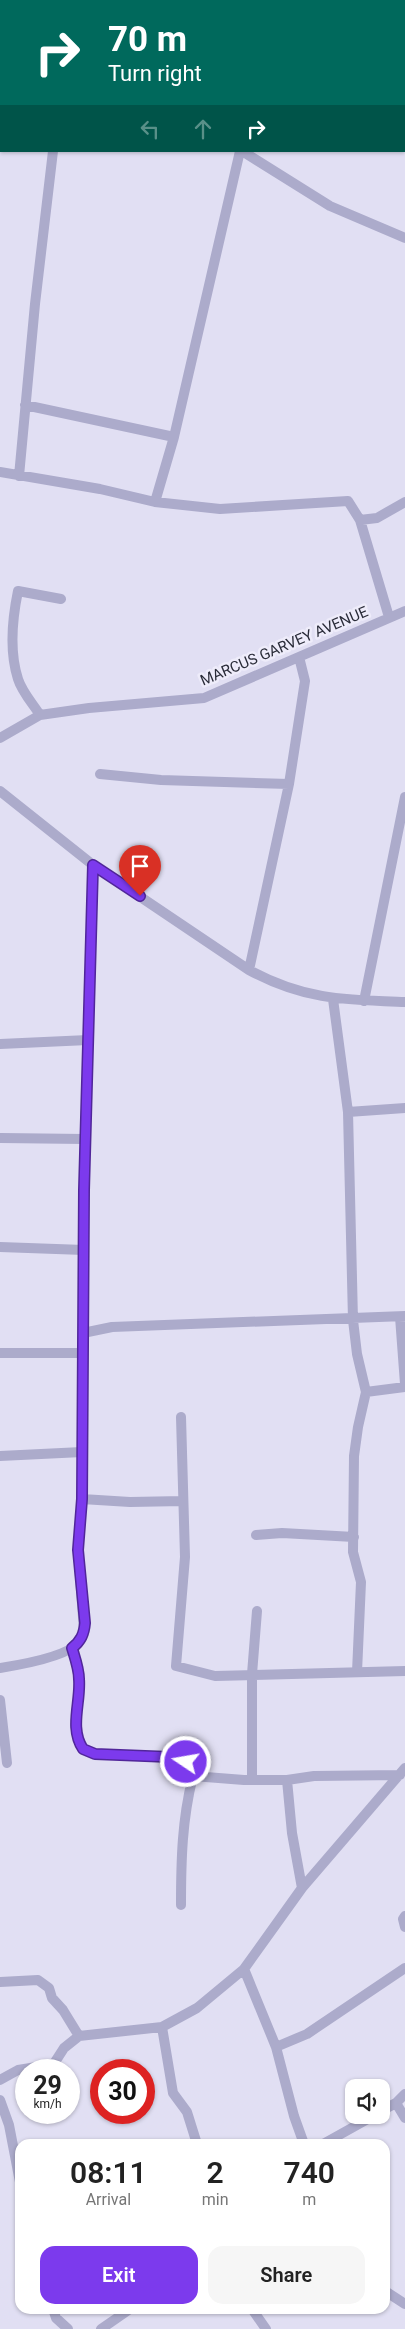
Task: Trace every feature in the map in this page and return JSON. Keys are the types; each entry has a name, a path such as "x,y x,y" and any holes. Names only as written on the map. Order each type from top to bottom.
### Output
{"street":[{"path":"19,476 53,152"},
{"path":"155,502 174,437 241,152"},
{"path":"243,152 330,206 405,238"},
{"path":"25,405 174,437"},
{"path":"0,472 100,489 155,502 220,509 348,501 360,520 389,617"},
{"path":"360,520 377,518 405,502"},
{"path":"40,715 18,681 13,653 12,617 18,591 61,599"},
{"name":"MARCUS GARVEY AVENUE","path":"0,738 40,715 89,708 204,698 405,611"},
{"path":"250,970 289,784 305,680 299,657"},
{"path":"100,774 161,780 289,784"},
{"path":"0,791 93,865 250,970 272,982 307,994 333,999 405,1002"},
{"path":"364,1001 405,797"},
{"path":"0,1668 32,1662 72,1648 79,1642 85,1623 78,1550 82,1499 85,1139 93,865"},
{"path":"333,999 348,1112 353,1320 357,1354 366,1392 358,1426 354,1456 353,1552 361,1582 357,1672"},
{"path":"0,1044 88,1040"},
{"path":"348,1112 405,1108"},
{"path":"0,1138 85,1139"},
{"path":"0,1247 84,1250"},
{"path":"83,1333 112,1327 402,1317 405,1386 366,1392"},
{"path":"0,1353 82,1353"},
{"path":"180,1417 185,1557 176,1666 215,1676 405,1671"},
{"path":"0,1456 82,1452"},
{"path":"82,1499 130,1502 183,1501"},
{"path":"256,1535 282,1533 354,1537"},
{"path":"252,1780 252,1674 257,1611"},
{"path":"72,1648 80,1679 76,1708 77,1736 83,1749 95,1754 177,1758 186,1762 193,1776 186,1801 181,1837 181,1905"},
{"path":"0,1700 7,1763"},
{"path":"193,1776 287,1780 314,1776 403,1772"},
{"path":"0,2080 18,2070 49,2065 55,2062 64,2048 79,2036 162,2026 197,2008 244,1969 302,1888 367,1811 403,1772"},
{"path":"287,1780 292,1833 302,1888"},
{"path":"405,1916 403,1919 405,1927"},
{"path":"276,2047 308,2034 405,1968"},
{"path":"244,1969 276,2047 294,2116 302,2139"},
{"path":"0,1982 38,1980 49,1988 52,1998 63,2010 79,2036"},
{"path":"162,2026 173,2093 187,2112 195,2139"},
{"path":"390,2106 405,2094"},
{"path":"0,2100 9,2125 15,2156"},
{"path":"396,2103 405,2118"},
{"path":"332,2139 359,2124"},
{"path":"390,2295 405,2304"},
{"path":"55,2314 56,2318 68,2329"},
{"path":"100,2329 122,2314"},
{"path":"256,2314 266,2329"}],"route":[{"path":"140,896 93,865 84,1190 82,1499 78,1550 85,1623 79,1642 72,1648 80,1679 76,1708 77,1736 83,1749 95,1754 170,1757 186,1762"}]}
